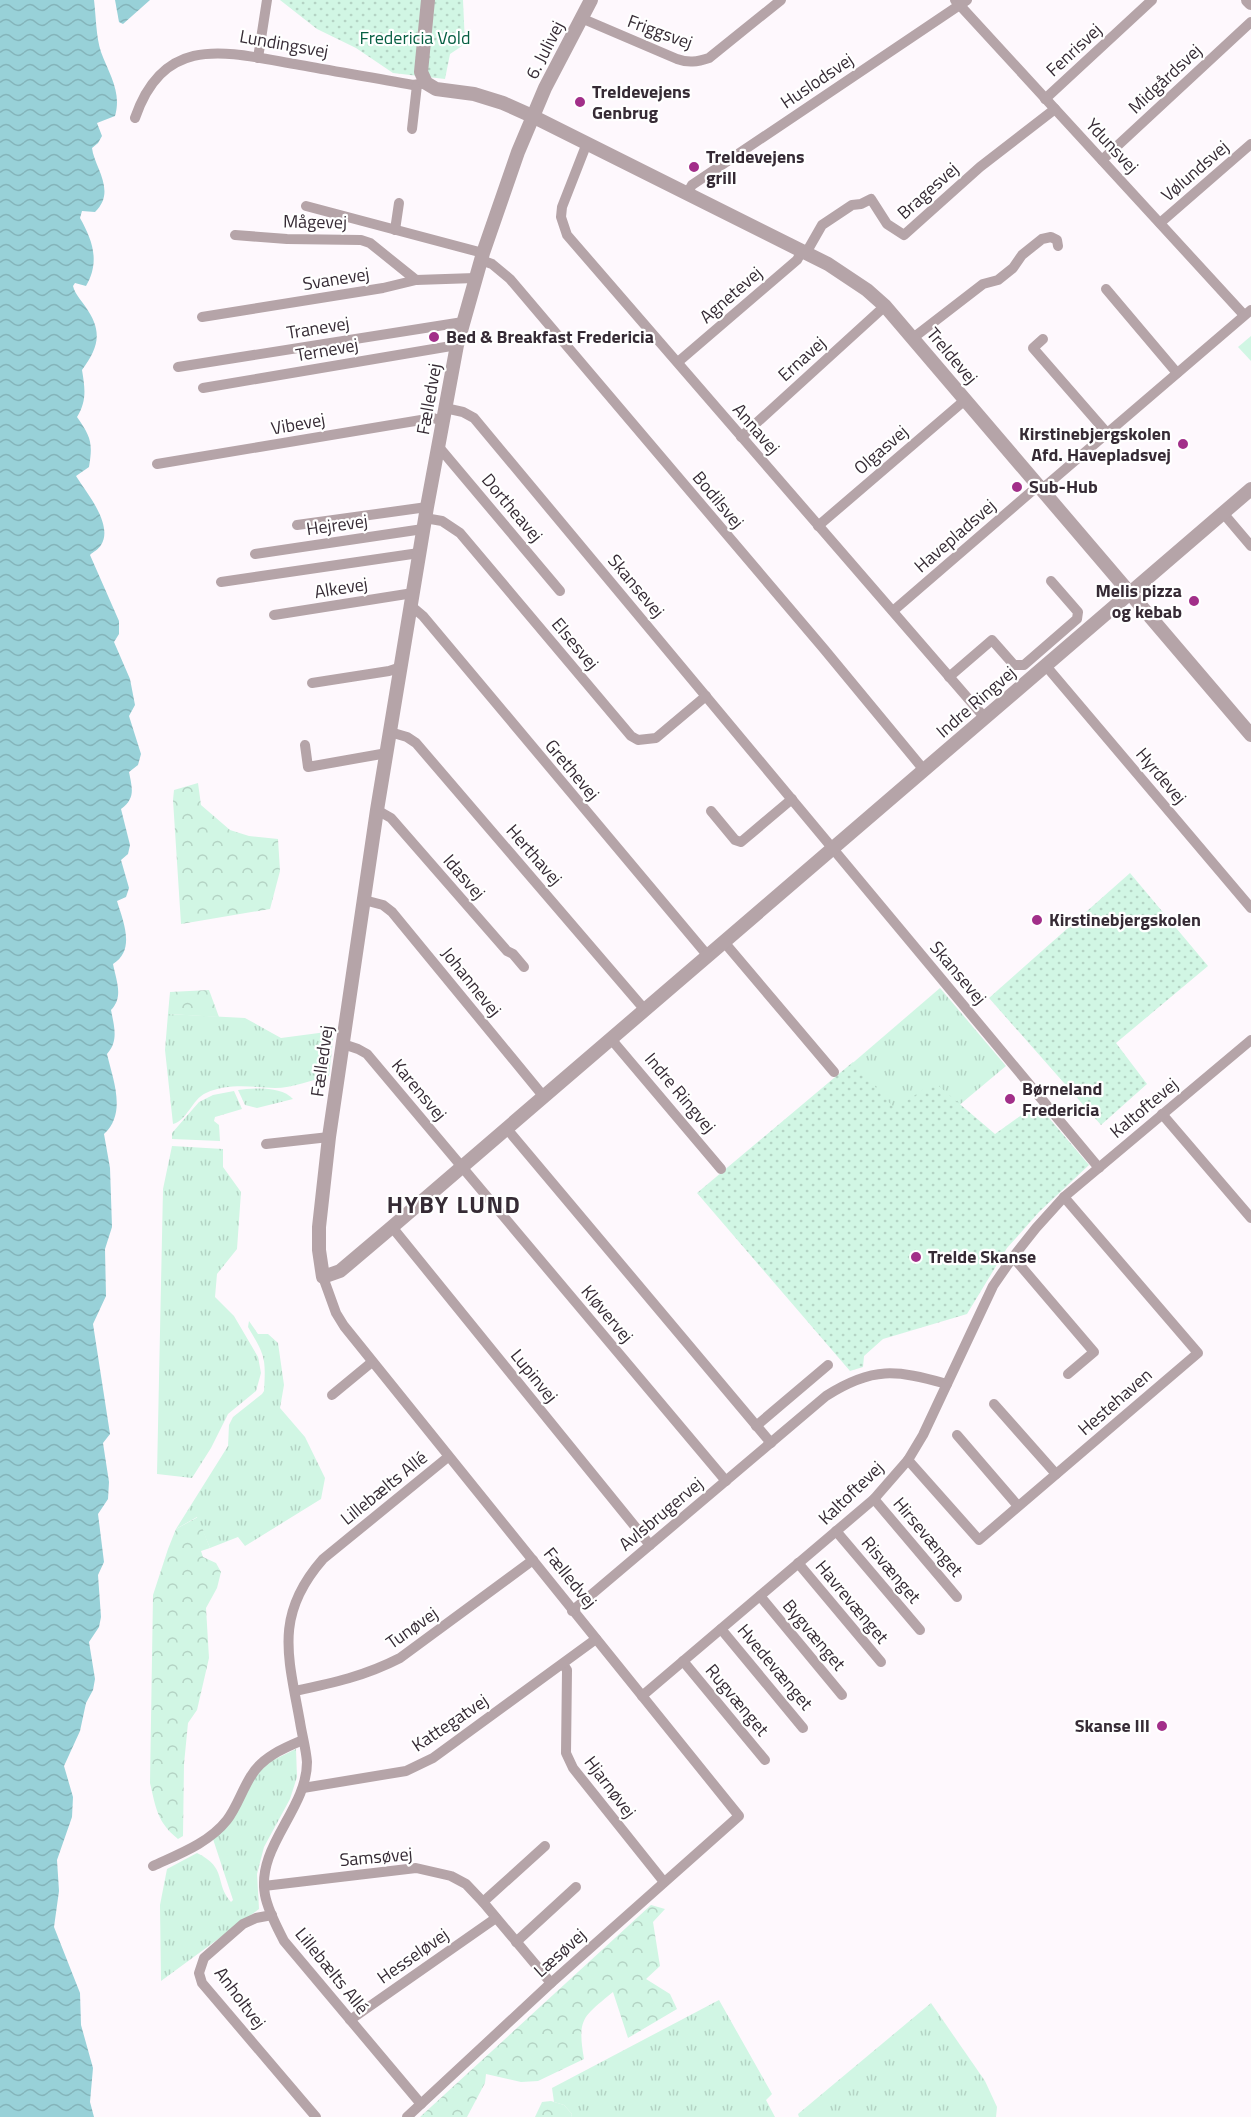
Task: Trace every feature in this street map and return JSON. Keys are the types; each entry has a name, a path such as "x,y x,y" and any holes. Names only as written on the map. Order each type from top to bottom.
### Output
{"street":[{"path":"258,58 267,0"},
{"path":"412,129 422,84 420,72 428,0"},
{"name":"6. Julivej","path":"532,116 591,0"},
{"name":"Friggsvej","path":"581,18 676,59 699,62 709,58 781,0"},
{"name":"Fenrisvej","path":"1045,99 1152,0"},
{"name":"Ydunsvej","path":"960,2 1045,99 1160,223 1248,312"},
{"name":"Huslodsvej","path":"688,192 692,185 960,2"},
{"name":"Midgårdsvej","path":"1102,160 1251,22"},
{"name":"Lundingsvej","path":"135,118 142,97 162,72 207,53 222,52 474,94 503,103 532,116"},
{"name":"Bragesvej","path":"804,252 822,225 852,205 871,199 887,224 904,235 980,167 1055,109"},
{"name":"Treldevej","path":"532,116 804,252 848,276 885,306 1251,735"},
{"name":"Fælledvej","path":"532,116 506,184 475,278 457,345 444,414 377,810 329,1137 319,1227 319,1250 323,1277 336,1312 344,1326 739,1816"},
{"name":"Annavej","path":"586,143 562,207 562,226 567,235 985,718"},
{"name":"Vølundsvej","path":"1160,223 1251,144"},
{"path":"395,230 399,203"},
{"path":"306,206 482,257"},
{"name":"Mågevej","path":"235,235 287,239 361,240 370,243 416,280"},
{"path":"913,338 983,284 998,280 1013,268 1022,255 1042,239 1051,237 1057,240 1058,246"},
{"name":"Agnetevej","path":"678,362 804,252"},
{"name":"Bodilsvej","path":"482,257 510,279 824,649 924,771"},
{"name":"Svanevej","path":"202,317 383,288 416,280 475,278"},
{"path":"1106,289 1177,373"},
{"name":"Ernavej","path":"741,437 885,306"},
{"name":"Havepladsvej","path":"893,611 1248,312"},
{"name":"Tranevej","path":"178,367 463,322"},
{"path":"1043,339 1033,348 1107,433"},
{"name":"Ternevej","path":"203,388 457,345"},
{"name":"Olgasvej","path":"818,526 965,400"},
{"name":"Skansevej","path":"444,414 463,412 474,418 1099,1168"},
{"name":"Vibevej","path":"157,464 433,418 444,414"},
{"name":"Dortheavej","path":"438,446 560,591"},
{"name":"Indre Ringvej","path":"323,1277 340,1271 507,1130 1251,489"},
{"path":"1223,513 1251,546"},
{"path":"297,525 425,518"},
{"name":"Elsesvej","path":"425,518 442,521 460,533 631,736 638,740 656,738 706,696"},
{"name":"Hejrevej","path":"255,554 425,518"},
{"path":"221,582 419,553"},
{"path":"949,677 992,640 1014,665 1024,665 1077,619 1077,612 1052,581"},
{"name":"Alkevej","path":"274,615 412,599"},
{"name":"Grethevej","path":"412,599 423,616 708,956"},
{"name":"Hyrdevej","path":"1046,666 1251,908"},
{"path":"312,683 389,671 401,667"},
{"name":"Herthavej","path":"390,732 407,737 416,743 645,1010"},
{"path":"305,745 309,767 387,753"},
{"path":"711,811 735,840 741,842 792,799"},
{"name":"Idasvej","path":"377,810 391,818 507,951 513,954 524,967"},
{"name":"Johannevej","path":"364,900 383,905 392,912 544,1097"},
{"path":"724,942 834,1072"},
{"name":"Indre Ringvej","path":"611,1040 721,1169"},
{"name":"Kaltoftevej","path":"642,1696 874,1499 908,1460 923,1435 993,1286 1013,1257 1064,1197 1251,1040"},
{"name":"Karensvej","path":"343,1044 358,1048 366,1054 462,1168"},
{"path":"1162,1114 1251,1218"},
{"path":"507,1130 771,1443"},
{"path":"266,1144 329,1137"},
{"name":"Kløvervej","path":"462,1168 726,1481"},
{"name":"Hestehaven","path":"908,1460 979,1540 1197,1353 1064,1197"},
{"name":"Lupinvej","path":"392,1227 650,1545"},
{"path":"1013,1257 1094,1352 1068,1374"},
{"path":"332,1395 372,1362"},
{"path":"756,1426 828,1365"},
{"name":"Avlsbrugervej","path":"572,1611 826,1396 855,1379 884,1373 901,1372 947,1384"},
{"path":"994,1404 1056,1474"},
{"path":"957,1435 1018,1506"},
{"name":"Lillebælts Allé","path":"421,2104 284,1941 272,1915 264,1886 273,1845 303,1788 306,1762 288,1641 290,1620 296,1600 307,1578 323,1559 448,1457"},
{"name":"Hirsevænget","path":"874,1499 957,1597"},
{"name":"Risvænget","path":"836,1532 920,1630"},
{"name":"Tunøvej","path":"295,1691 353,1679 378,1670 400,1658 533,1560"},
{"name":"Havrevænget","path":"798,1563 881,1662"},
{"name":"Bygvænget","path":"760,1596 842,1695"},
{"name":"Hvedevænget","path":"721,1629 803,1728"},
{"name":"Kattegatvej","path":"303,1788 406,1771 433,1758 596,1639"},
{"name":"Rugvænget","path":"683,1661 765,1760"},
{"name":"Hjarnøvej","path":"563,1664 567,1670 566,1753 573,1768 664,1882"},
{"path":"153,1866 192,1848 211,1836 226,1822 252,1774 261,1763 303,1740"},
{"name":"Læsøvej","path":"407,2117 551,1983 739,1816"},
{"path":"483,1902 545,1846"},
{"name":"Samsøvej","path":"264,1886 416,1868 451,1876 466,1884 483,1902 551,1983"},
{"path":"516,1942 576,1887"},
{"name":"Anholtvej","path":"272,1915 255,1918 243,1924 204,1958 199,1973 202,1983 316,2117"},
{"name":"Hesseløvej","path":"350,2020 496,1918"}],"green space":[{"name":"Fredericia Vold","path":"280,0 463,0 465,44 450,54 445,79 393,73 356,48 317,29"},
{"path":"1251,336 1251,361 1238,347"},
{"path":"198,783 201,805 230,830 249,836 278,839 280,871 270,909 181,924 174,790"},
{"path":"1130,873 1208,966 1116,1043 1147,1084 1101,1125 989,998"},
{"path":"940,988 1006,1066 957,1107 898,1125 848,1067"},
{"path":"209,990 219,1017 168,1014 170,992"},
{"path":"168,1014 245,1018 281,1038 334,1031 329,1076 282,1088 240,1086 214,1090 201,1096 182,1119 173,1124 165,1050"},
{"path":"853,1062 895,1109 934,1082 995,1134 1037,1104 1089,1165 1039,1212 1007,1248 967,1314 883,1339 864,1356 863,1367 850,1371 697,1193"},
{"path":"238,1090 275,1090 293,1099 257,1108 245,1105"},
{"path":"234,1091 242,1109 215,1117 214,1121 219,1125 220,1141 172,1139 172,1133 199,1102 213,1095"},
{"path":"172,1146 223,1149 223,1167 241,1192 237,1249 217,1274 215,1297 234,1316 258,1357 261,1373 256,1391 228,1414 211,1448 192,1478 157,1474 163,1189"},
{"path":"249,1321 258,1334 268,1334 278,1343 284,1385 280,1408 305,1437 325,1478 321,1499 245,1546 238,1537 210,1548 197,1517 176,1529 228,1446 229,1425 233,1417 264,1391 263,1357 248,1327"},
{"path":"198,1517 210,1548 201,1551 203,1557 216,1563 221,1572 217,1588 206,1608 209,1658 197,1710 188,1723 184,1764 183,1836 178,1839 161,1820 150,1783 153,1595 176,1529"},
{"path":"296,1749 297,1777 290,1799 264,1847 257,1874 259,1909 161,1981 160,1905 167,1869 197,1853 213,1864 231,1902 233,1900 213,1839 256,1774 271,1761"},
{"path":"651,1905 665,1909 653,1922 660,1966 646,1979 670,1994 677,2009 628,2038 613,1992 589,2013 582,2026 584,2059 538,2081 521,2082 486,2074 485,2083 467,2117 420,2117"},
{"path":"719,2000 772,2094 766,2100 775,2117 571,2117 572,2114 564,2105 554,2102 552,2088"},
{"path":"931,2003 985,2081 997,2107 996,2117 799,2117 798,2114"},
{"path":"551,2101 564,2105 572,2114 571,2117 535,2117 542,2102"}],"water":[{"path":"0,0 94,0 99,46 114,83 117,99 115,116 97,123 102,136 92,148 103,179 104,196 95,212 82,211 80,218 91,243 94,260 86,286 75,283 73,286 95,323 97,339 92,354 82,370 84,394 77,417 90,440 89,467 76,476 97,509 104,528 101,545 90,555 119,621 119,634 114,642 130,679 135,705 129,716 141,754 138,765 129,772 131,797 121,809 130,845 128,854 121,860 129,888 126,897 117,901 126,943 120,958 113,964 118,994 111,1010 114,1039 107,1054 115,1085 117,1106 111,1126 104,1134 110,1168 112,1227 105,1249 106,1296 93,1324 110,1434 103,1443 109,1482 108,1499 98,1514 104,1562 98,1575 101,1617 99,1627 89,1642 95,1679 93,1690 86,1703 80,1731 64,1766 73,1797 72,1817 57,1860 59,1891 54,1927 80,1993 81,2025 93,2068 90,2102 94,2117 0,2117"},
{"path":"115,0 150,0 123,24 119,22"}],"place":[{"name":"Treldevejens Genbrug","path":"580,102"},
{"name":"Treldevejens grill","path":"694,167"},
{"name":"Bed & Breakfast Fredericia","path":"434,337"},
{"name":"Kirstinebjergskolen Afd. Havepladsvej","path":"1183,444"},
{"name":"Sub-Hub","path":"1017,487"},
{"name":"Melis pizza og kebab","path":"1194,601"},
{"name":"Kirstinebjergskolen","path":"1037,920"},
{"name":"Børneland Fredericia","path":"1010,1099"},
{"name":"Trelde Skanse","path":"916,1257"},
{"name":"Skanse III","path":"1162,1726"}],"district":[{"name":"HYBY LUND","path":"454,1205"}]}
